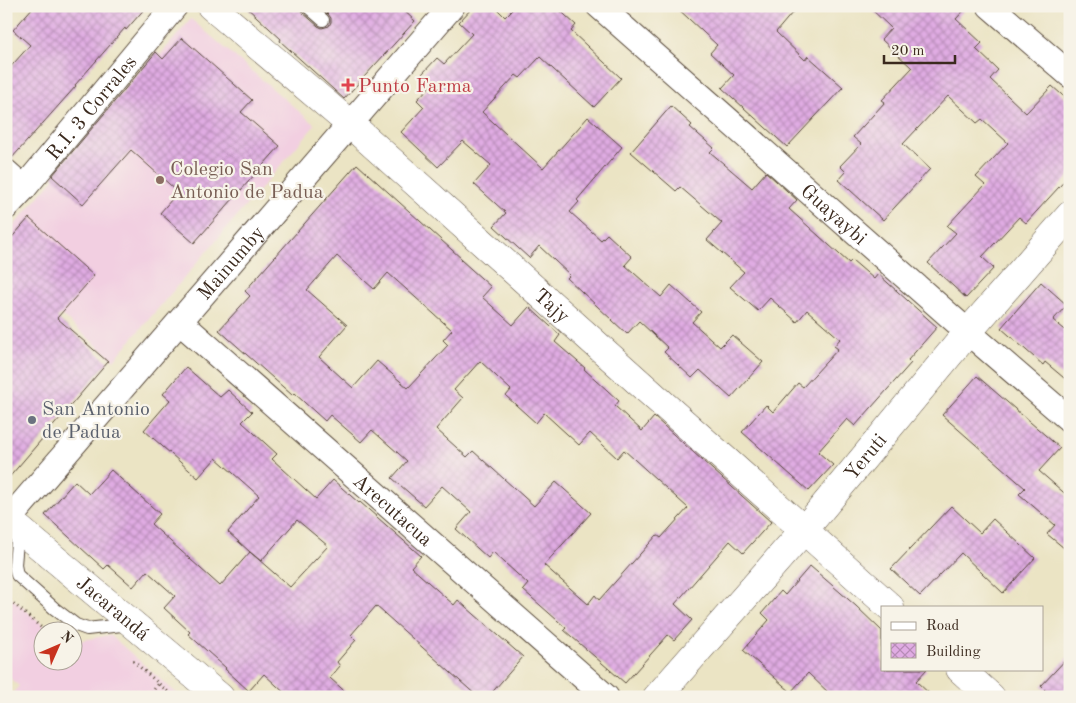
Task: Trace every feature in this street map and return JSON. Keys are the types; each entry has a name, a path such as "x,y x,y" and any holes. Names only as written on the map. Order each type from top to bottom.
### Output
{"street":[{"name":"R.I. 3 Corrales","path":"6,207 15,180 175,6"},
{"name":"Tajy","path":"211,6 350,124 889,606"},
{"name":"Mainumby","path":"11,521 452,6"},
{"name":"Guayaybi","path":"599,6 1070,420"},
{"path":"990,6 1070,75"},
{"name":"Yeruti","path":"657,697 804,530 968,332 1070,215"},
{"name":"Arecutacua","path":"180,322 606,697"},
{"name":"Jacarandá","path":"11,521 220,697"},
{"path":"961,670 991,697"}],"lane":[{"path":"307,6 323,20"},
{"path":"11,521 17,575 55,609 76,625 87,629 133,624"}],"path":[{"path":"6,597 32,620"},
{"path":"131,659 174,697"},
{"path":"148,697 159,683"}],"shaded area":[{"name":"Colegio San Antonio de Padua","path":"191,19 315,125 114,360 6,268 6,235"},
{"path":"6,593 37,620 32,620 32,670 82,670 82,640 110,635 181,697 9,697 19,686 6,675"}],"building":[{"path":"34,6 147,6 126,30 125,28 11,159 6,158 6,72 30,45 13,30"},
{"path":"245,6 299,6 302,12 322,28 329,26 331,18 320,6 399,6 415,21 344,99 280,41 281,39"},
{"path":"474,6 494,6 505,17 516,6 555,6 576,25 571,31 621,78 594,107 540,57 520,78 516,75 482,112 543,168 588,117 622,147 577,200 579,202 570,212 601,240 607,234 632,257 625,265 661,297 671,285 701,312 692,322 720,347 732,335 763,362 731,398 700,370 692,378 664,352 668,348 639,321 627,334 567,278 570,275 539,246 529,258 494,226 506,213 474,184 491,165 463,141 438,167 401,132 424,107 417,100 433,83 422,74 437,58 444,64 472,34 459,22"},
{"path":"675,6 798,6 776,32 805,60 808,56 843,87 787,147 722,88 734,75 710,53 717,45"},
{"path":"868,6 968,6 956,19 982,43 976,49 998,70 990,79 1026,113 1052,86 1070,102 1070,175 1026,223 1019,217 982,257 994,268 966,298 928,263 956,233 947,226 985,185 976,177 1008,143 982,119 977,123 948,96 903,144 930,169 883,220 839,180 846,172 840,166 861,144 853,137 885,102 882,100 912,68 881,39 891,28"},
{"path":"182,38 252,100 241,112 280,146 194,243 160,213 178,192 131,150 83,204 52,176 156,52 163,59"},
{"path":"671,106 692,125 690,127 714,148 710,152 752,188 766,172 797,200 789,209 849,263 852,260 874,279 878,274 937,327 908,360 911,363 855,426 847,419 818,452 833,465 809,491 742,432 766,405 773,412 798,383 803,387 838,349 834,346 840,339 807,310 797,322 770,298 758,311 730,287 744,272 707,240 722,223 680,187 676,191 631,152"},
{"path":"357,164 491,287 482,297 513,325 529,307 560,335 555,342 619,401 615,406 642,431 654,417 771,522 743,553 730,541 675,604 692,620 674,640 668,635 625,683 564,630 566,628 523,590 528,584 493,552 488,558 456,529 471,512 442,486 424,506 392,478 407,461 372,430 361,442 330,415 325,421 294,393 292,395 219,330 250,296 245,291","holes":["337,256 374,289 388,273 452,330 443,340 448,345 408,388 377,361 353,388 319,357 347,325 307,290","480,361 511,390 506,396 536,423 544,413 579,445 590,433 617,458 624,450 688,508 661,538 657,535 599,600 595,595 588,604 544,565 591,513 556,482 534,506 473,451 467,457 436,429 463,398 454,390"]},
{"name":"San Antonio de Padua","path":"29,218 94,276 57,318 108,362 6,481 6,244"},
{"path":"1041,282 1067,305 1053,320 1070,334 1070,383 1045,362 1043,365 1001,328"},
{"path":"186,367 220,397 228,390 252,412 242,422 277,454 272,459 316,499 333,480 421,556 411,567 454,605 458,600 523,657 488,697 478,697 376,606 351,635 356,640 337,662 340,666 330,678 351,697 289,697 264,674 249,691 188,634 190,632 164,608 175,596 147,571 133,587 108,565 104,569 45,515 75,481 89,494 111,470 160,514 151,524 220,586 250,552 228,532 259,496 216,458 198,478 144,430 170,400 163,394","holes":["297,520 328,546 290,587 250,552 261,561"]},
{"path":"977,376 1060,448 1039,471 1070,498 1070,553 1047,534 1055,525 1019,494 1025,488 942,415"},
{"path":"951,506 980,533 993,519 1035,558 1003,593 961,553 920,596 891,569"},
{"path":"810,566 881,630 881,670 926,670 916,681 933,697 833,697 808,673 791,692 743,650 769,620 762,613 781,591 785,595"},
{"path":"1070,655 1070,697 1052,697 1041,686"}],"place":[{"name":"Punto Farma","path":"348,85"},
{"name":"Colegio San Antonio de Padua","path":"160,180"},
{"name":"San Antonio de Padua","path":"32,420"}]}
